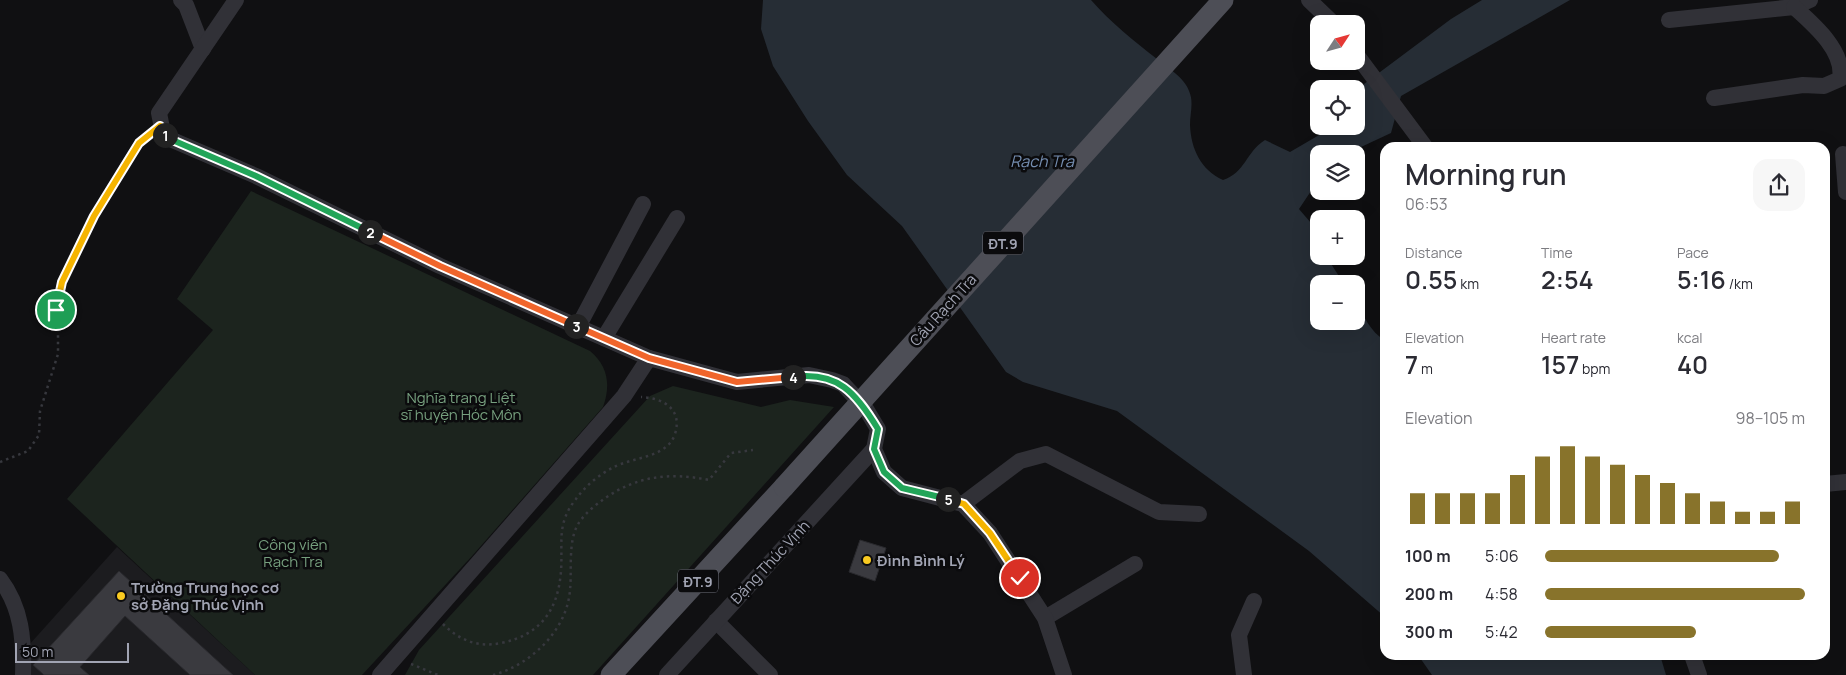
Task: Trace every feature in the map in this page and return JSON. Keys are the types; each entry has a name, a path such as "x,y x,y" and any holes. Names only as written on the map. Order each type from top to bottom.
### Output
{"main road":[{"name":"Cầu Rạch Tra","path":"611,675 784,487 1223,0"}],"street":[{"path":"181,0 186,5 203,49"},
{"path":"236,0 158,113 162,133 170,139 256,176 440,266 649,358 737,382 809,374 843,384 866,409 878,429 874,449 884,472 902,488 964,504 990,533 1045,618 1064,675"},
{"path":"1308,0 1324,15"},
{"path":"1669,20 1794,7 1810,0"},
{"path":"1714,98 1803,84 1824,86 1840,79 1842,68 1830,46 1814,25 1794,7"},
{"path":"1365,65 1421,142"},
{"path":"1843,154 1846,192"},
{"path":"578,327 643,204"},
{"path":"604,338 677,218"},
{"path":"380,675 624,396 649,358"},
{"name":"Đặng Thúc Vịnh","path":"667,675 874,449"},
{"path":"964,504 1020,461 1046,454 1159,512 1199,514"},
{"path":"1830,484 1846,482"},
{"path":"1045,618 1135,564"},
{"path":"0,579 10,591 24,636 23,675"},
{"path":"1244,675 1239,635 1254,601"},
{"path":"716,621 770,675"},
{"path":"1694,660 1699,675"}],"path":[{"path":"0,462 28,452 39,435 40,411 58,354 56,310 62,282 94,216 139,143 160,126"},
{"path":"434,612 440,622 455,636 471,643 495,644 517,640 535,630 555,601 561,571 562,523 577,497 596,479 614,467 658,452 668,446 675,435 675,415 669,405 656,398 624,396"},
{"path":"493,675 520,665 547,641 559,624 570,594 573,542 577,526 587,512 616,490 636,481 657,476 678,476 709,480 731,453 753,450"},
{"path":"397,655 424,671 438,675"}],"shaded area":[{"name":"Trường Trung học cơ sở Đặng Thúc Vịnh","path":"117,547 255,675 30,675 29,645"}],"green space":[{"path":"251,191 590,351 601,363 606,376 607,391 603,407 472,556 362,675 255,675 67,499 213,330 177,299"},
{"path":"673,386 761,407 790,400 834,407 593,675 405,675 419,650 650,396"}],"water":[{"name":"Rạch Tra","path":"763,0 1091,0 1106,16 1175,73 1187,86 1191,99 1190,125 1195,150 1203,165 1215,176 1223,180 1231,177 1258,145 1265,140 1290,152 1319,135 1365,135 1365,83 1451,19 1482,0 1570,0 1401,96 1391,133 1365,145 1310,145 1310,192 1299,209 1310,222 1310,265 1332,265 1338,275 1310,275 1310,330 1365,330 1365,318 1380,337 1380,613 1309,551 1117,411 1023,382 1006,372 902,226 847,175 808,121 773,66 761,29"},
{"path":"1422,660 1662,660 1666,675 1432,675"}],"building":[{"name":"Đình Bình Lý","path":"860,540 886,548 875,581 849,572"},
{"path":"119,571 233,675 190,675 125,616 80,667 89,675 44,675 33,665"}],"place":[{"name":"Đình Bình Lý","path":"867,560"},
{"name":"Trường Trung học cơ sở Đặng Thúc Vịnh","path":"121,596"}],"route":[{"path":"56,310 62,282 94,216 139,143 160,126 162,133 170,139 256,176 440,266 649,358 737,382 809,374 843,384 866,409 878,429 874,449 884,472 902,488 964,504 990,533 1020,578"}],"park label":[{"name":"Nghĩa trang Liệt sĩ huyện Hóc Môn","path":"461,406"},
{"name":"Công viên Rạch Tra","path":"293,552"}]}
